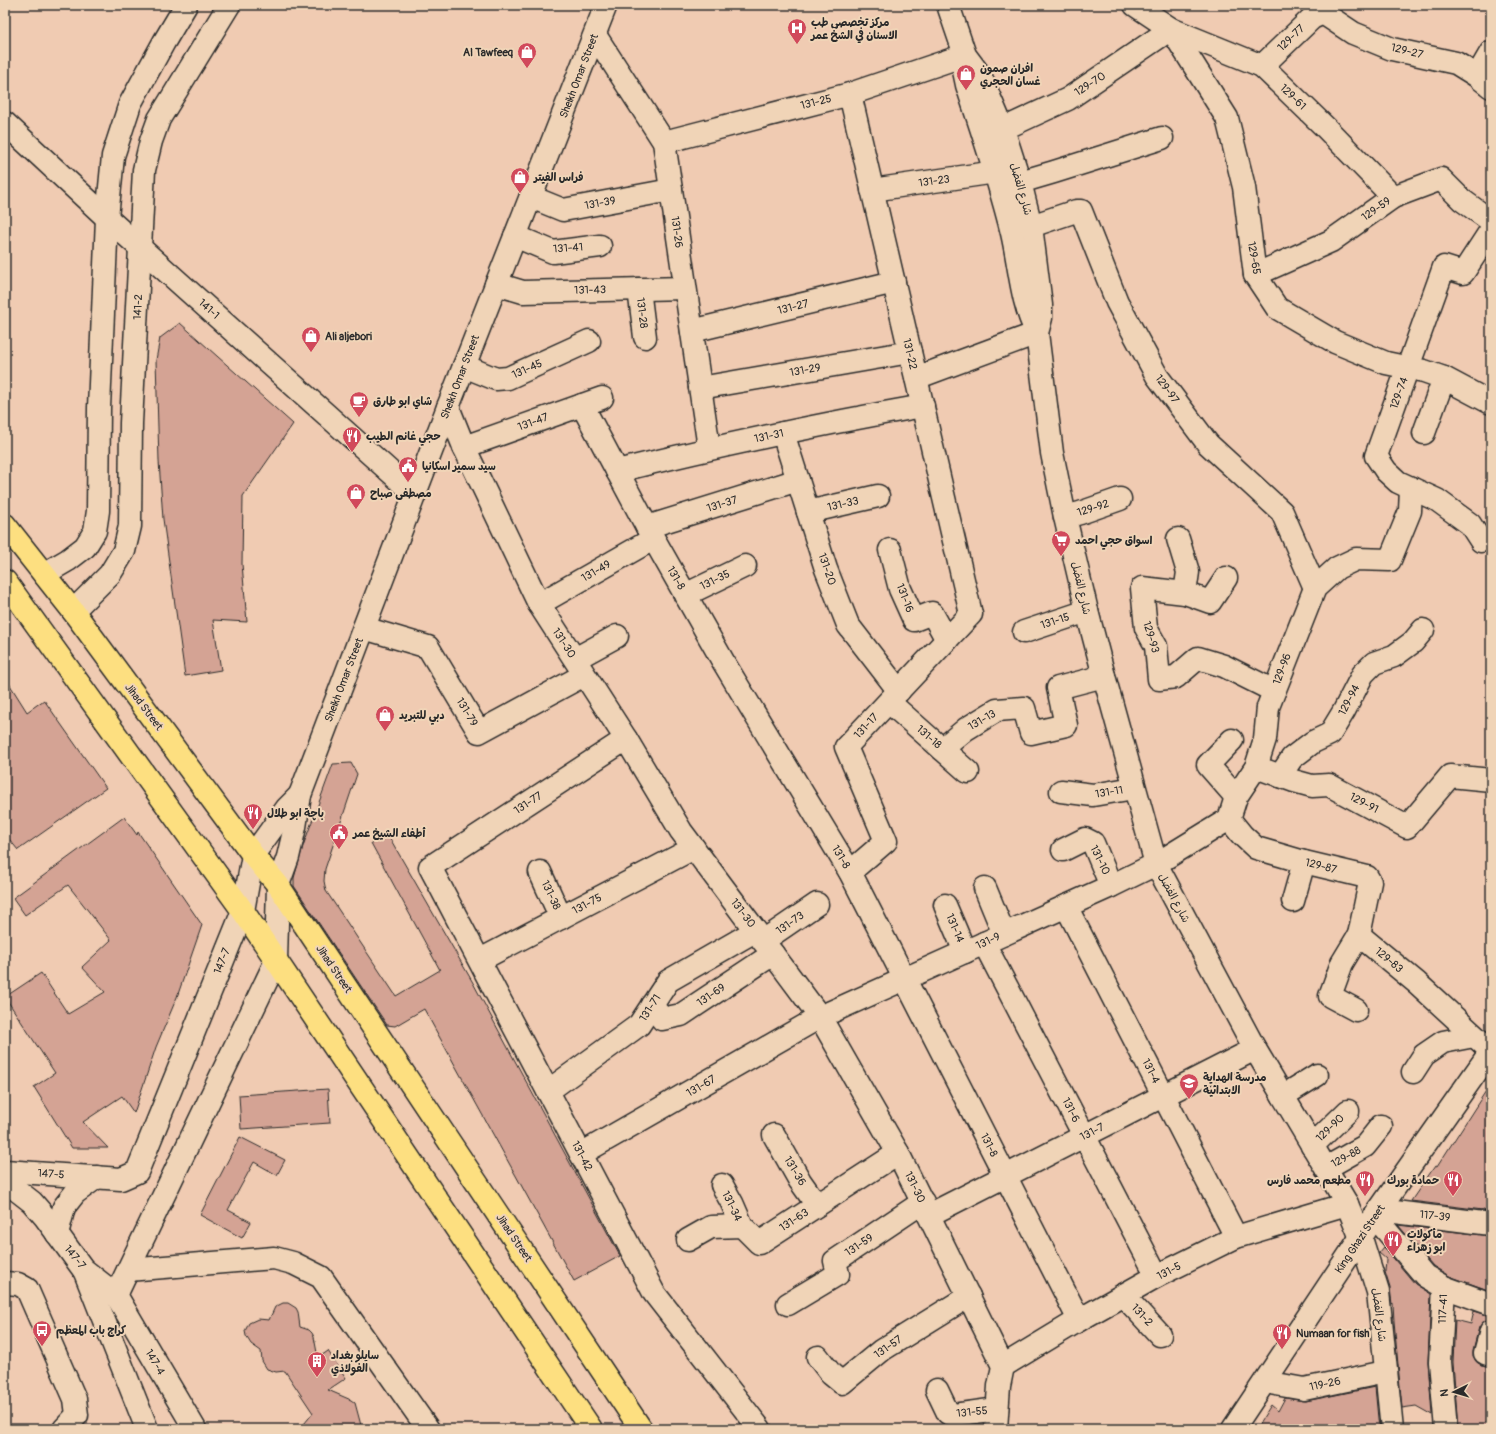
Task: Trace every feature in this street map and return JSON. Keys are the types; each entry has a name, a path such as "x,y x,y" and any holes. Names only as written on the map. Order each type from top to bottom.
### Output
{"main road":[{"name":"Jihad Street","path":"5,525 73,611 253,855 278,885 641,1429"},
{"path":"5,581 243,911 591,1429"}],"street":[{"path":"44,574 68,560 85,547 95,531 98,511 99,408 107,218 113,156 130,104 186,5"},
{"name":"141-2","path":"73,611 110,574 124,551 130,526 131,423 144,170 150,142 159,119 229,5"},
{"name":"Sheikh Omar Street","path":"276,961 278,885 288,858 300,795 448,407 606,5"},
{"name":"شارع الفضل","path":"948,5 966,54 980,75 1003,129 1020,182 1031,226 1041,305 1037,333"},
{"name":"129-65","path":"1144,7 1171,29 1227,118 1244,187 1255,275 1277,308 1334,342 1386,363 1424,371 1444,378 1491,403"},
{"name":"129-77","path":"1262,66 1312,18 1334,12"},
{"name":"129-27","path":"1334,12 1353,33 1392,49 1456,63 1484,81"},
{"name":"129-61","path":"1171,29 1262,66 1326,128 1393,197"},
{"name":"129-70","path":"1003,129 1068,99 1171,29"},
{"name":"131-26","path":"594,35 664,142 709,448"},
{"path":"1484,81 1491,52"},
{"name":"شارع الفضل","path":"966,54 964,71 967,85 996,172 1012,234 1026,306 1037,333 1052,452 1065,517 1087,611 1134,788 1156,864 1256,1049 1347,1204 1361,1238 1378,1292 1392,1429"},
{"name":"131-25","path":"664,142 850,94 966,54"},
{"name":"131-22","path":"850,94 971,614"},
{"name":"141-1","path":"5,123 107,218 415,494"},
{"path":"1020,182 1162,138"},
{"name":"131-23","path":"872,190 996,172"},
{"name":"129-59","path":"1255,275 1331,241 1393,197 1441,179 1462,200 1491,220"},
{"name":"131-39","path":"531,197 563,210 671,190"},
{"name":"129-97","path":"1031,226 1076,211 1081,211 1117,302 1156,376 1208,444 1282,512 1315,588"},
{"name":"129-74","path":"1481,541 1470,524 1437,500 1398,482 1386,471 1376,456 1444,267 1463,273 1491,230"},
{"name":"131-41","path":"515,236 553,252 600,246"},
{"name":"131-27","path":"692,331 894,282"},
{"name":"131-43","path":"496,284 523,292 686,288"},
{"name":"131-28","path":"639,289 645,337"},
{"path":"916,378 1037,333"},
{"name":"131-45","path":"464,366 496,379 508,378 589,342"},
{"name":"131-29","path":"700,388 910,352"},
{"path":"1424,433 1444,378"},
{"name":"131-47","path":"464,447 602,398"},
{"name":"131-8","path":"582,405 650,533 724,663 850,872 1079,1320"},
{"name":"131-31","path":"617,471 709,448 923,406"},
{"name":"131-30","path":"448,407 464,447 540,604 626,740 681,831 820,1017 898,1153 1003,1366"},
{"name":"131-20","path":"783,433 826,569 848,625 894,696"},
{"name":"131-37","path":"650,533 798,480"},
{"name":"129-96","path":"1229,818 1236,797 1256,767 1265,740 1268,707 1315,588 1337,568 1356,559 1390,560 1410,511 1412,488"},
{"name":"131-33","path":"808,512 878,496"},
{"name":"129-92","path":"1065,517 1120,499"},
{"name":"131-49","path":"540,604 650,533"},
{"path":"1178,539 1188,572 1185,593"},
{"name":"131-16","path":"890,550 900,589 914,620 932,613 947,640"},
{"name":"131-35","path":"685,595 745,566"},
{"name":"129-93","path":"1226,578 1210,602 1185,593 1142,588 1146,628 1156,646 1159,679 1176,677 1198,658 1224,666 1274,692"},
{"name":"131-15","path":"1024,632 1087,611"},
{"name":"131-17","path":"850,872 886,841 846,747 971,614"},
{"name":"131-79","path":"364,628 428,647 479,732 580,667"},
{"name":"129-94","path":"1280,776 1292,758 1313,742 1330,734 1344,712 1363,674 1374,664 1394,656 1413,642 1423,630"},
{"path":"580,667 616,636"},
{"name":"131-13","path":"942,749 966,730 998,710 1024,708 1031,733 1066,725 1058,688 1104,676"},
{"name":"131-18","path":"894,696 942,749 968,772"},
{"name":"131-77","path":"430,867 626,740"},
{"path":"1232,740 1208,766 1236,797"},
{"name":"129-91","path":"1256,767 1312,786 1329,785 1407,827 1450,776 1491,780"},
{"name":"131-11","path":"1061,791 1093,795 1134,788"},
{"name":"Sheikh Omar Street","path":"243,911 253,855 286,808 300,795"},
{"path":"1156,864 1229,818"},
{"name":"129-87","path":"1229,818 1242,835 1256,848 1367,878 1370,882 1359,935"},
{"name":"131-10","path":"1063,850 1085,839 1094,843 1111,886"},
{"name":"131-75","path":"480,960 694,848"},
{"path":"1293,901 1304,862"},
{"name":"131-9","path":"820,1017 1111,886 1156,864"},
{"name":"131-42","path":"430,867 654,1293 760,1429"},
{"name":"131-38","path":"540,872 561,918"},
{"path":"985,888 1004,934"},
{"name":"131-73","path":"764,942 817,904"},
{"name":"131-14","path":"945,905 975,947"},
{"name":"131-4","path":"1066,906 1236,1237"},
{"name":"147-7","path":"116,1295 83,1269 57,1234 64,1207 75,1193 98,1177 121,1179 137,1172 243,911"},
{"path":"1356,1010 1330,996 1342,963 1359,935"},
{"name":"129-83","path":"1359,935 1417,983 1491,1051"},
{"name":"131-69","path":"652,1005 662,1019 681,1015 764,942"},
{"name":"131-71","path":"548,1091 639,1025 668,981 764,942"},
{"name":"131-6","path":"975,947 1085,1136 1157,1276"},
{"path":"116,1295 276,961"},
{"name":"131-67","path":"581,1154 820,1017"},
{"path":"1413,1072 1424,1056 1443,1042 1474,1036"},
{"name":"131-7","path":"926,1209 1006,1176 1256,1049"},
{"name":"King Ghazi Street","path":"1233,1429 1377,1214 1491,1051"},
{"path":"1283,1096 1317,1075"},
{"name":"129-90","path":"1312,1146 1348,1111"},
{"name":"129-88","path":"1326,1168 1365,1146 1381,1126"},
{"name":"131-36","path":"774,1135 800,1181 817,1205"},
{"name":"131-63","path":"742,1226 759,1243 898,1153"},
{"name":"147-5","path":"5,1171 98,1177"},
{"path":"5,1181 32,1202 57,1234"},
{"name":"131-34","path":"722,1185 742,1226"},
{"name":"131-5","path":"1003,1366 1079,1320 1157,1276 1236,1237 1347,1204"},
{"name":"131-59","path":"788,1304 838,1274 834,1262 926,1209"},
{"name":"117-39","path":"1377,1214 1450,1218 1491,1224"},
{"name":"117-41","path":"1377,1214 1425,1276 1444,1287 1440,1362 1446,1429"},
{"path":"688,1240 711,1227 742,1226"},
{"path":"128,1270 274,1258 293,1263 320,1277 428,1429"},
{"path":"83,1269 147,1429"},
{"path":"5,1283 18,1284 27,1289 75,1399 77,1415 64,1429"},
{"path":"1444,1287 1491,1304"},
{"name":"147-4","path":"116,1295 195,1429"},
{"name":"131-2","path":"1123,1295 1160,1335"},
{"name":"131-57","path":"818,1356 831,1374 842,1384 882,1350 969,1296"},
{"path":"1491,1331 1485,1353 1491,1355"},
{"path":"997,1419 999,1386 1003,1366"},
{"name":"119-26","path":"1265,1382 1304,1389 1385,1372"},
{"name":"131-55","path":"936,1390 948,1413 954,1415 997,1419"}],"building":[{"path":"180,323 293,424 243,496 242,564 247,622 213,620 221,670 185,676 163,519 159,461 156,360 160,338"},
{"path":"5,677 27,712 44,700 106,788 18,850 5,834"},
{"path":"351,763 357,774 325,869 324,881 326,891 396,996 440,970 371,843 388,835 472,981 620,1256 574,1281 424,1009 395,1026 387,1025 294,886 294,878 303,846 333,764"},
{"path":"124,817 137,835 138,832 202,925 177,997 156,1047 134,1113 122,1096 83,1122 108,1148 72,1148 34,1087 55,1073 5,997 41,973 68,1014 105,992 82,967 111,940 68,885 25,915 13,898"},
{"path":"1491,1083 1491,1211 1411,1201 1435,1166 1437,1167"},
{"path":"328,1089 330,1123 241,1129 239,1095"},
{"path":"240,1137 285,1160 277,1175 254,1162 228,1210 251,1222 242,1238 200,1215"},
{"path":"1398,1225 1491,1236 1491,1291 1449,1276 1433,1266"},
{"path":"1384,1247 1415,1284 1431,1294 1428,1361 1432,1415 1416,1406 1402,1408 1393,1303 1392,1304 1390,1288 1385,1272 1386,1259 1379,1253"},
{"path":"283,1303 288,1303 296,1308 300,1327 309,1330 312,1333 318,1358 328,1351 346,1378 328,1390 355,1403 362,1429 300,1429 313,1413 285,1371 276,1372 267,1369 262,1361 261,1351 251,1344 245,1331 249,1323 258,1319 269,1320 275,1307"},
{"path":"1474,1311 1491,1316 1491,1319 1483,1322 1479,1327 1473,1350 1473,1356 1481,1365 1491,1367 1491,1429 1458,1429 1453,1362 1455,1320 1471,1324"},
{"path":"1375,1387 1379,1429 1256,1429 1271,1405 1278,1411 1285,1398 1306,1401"}],"place":[{"name":"مركز تخصصي طب الاسنان في الشخ عمر","path":"797,45"},
{"name":"Al Tawfeeq","path":"527,69"},
{"name":"افران صمون غسان الحجري","path":"966,91"},
{"name":"فراس الفيتر","path":"520,194"},
{"name":"Ali aljebori","path":"311,353"},
{"name":"شاي ابو طارق","path":"359,418"},
{"name":"حجي غانم الطيب","path":"352,453"},
{"name":"سيد سمير اسكانيا","path":"408,483"},
{"name":"مصطفى صباح","path":"356,510"},
{"name":"اسواق حجي احمد","path":"1061,557"},
{"name":"دبي للتبريد","path":"385,732"},
{"name":"باچة ابو طلال","path":"253,830"},
{"name":"أطفاء الشيخ عمر","path":"339,850"},
{"name":"مدرسة الهداية الابتدائية","path":"1189,1100"},
{"name":"مطعم محمد فارس","path":"1365,1197"},
{"name":"حمادة بورك","path":"1453,1197"},
{"name":"مأكولات ابو زهراء","path":"1393,1257"},
{"name":"كراج باب المعظم","path":"42,1347"},
{"name":"Numaan for fish","path":"1282,1350"},
{"name":"سايلو بغداد الفولاذي","path":"317,1378"}]}
